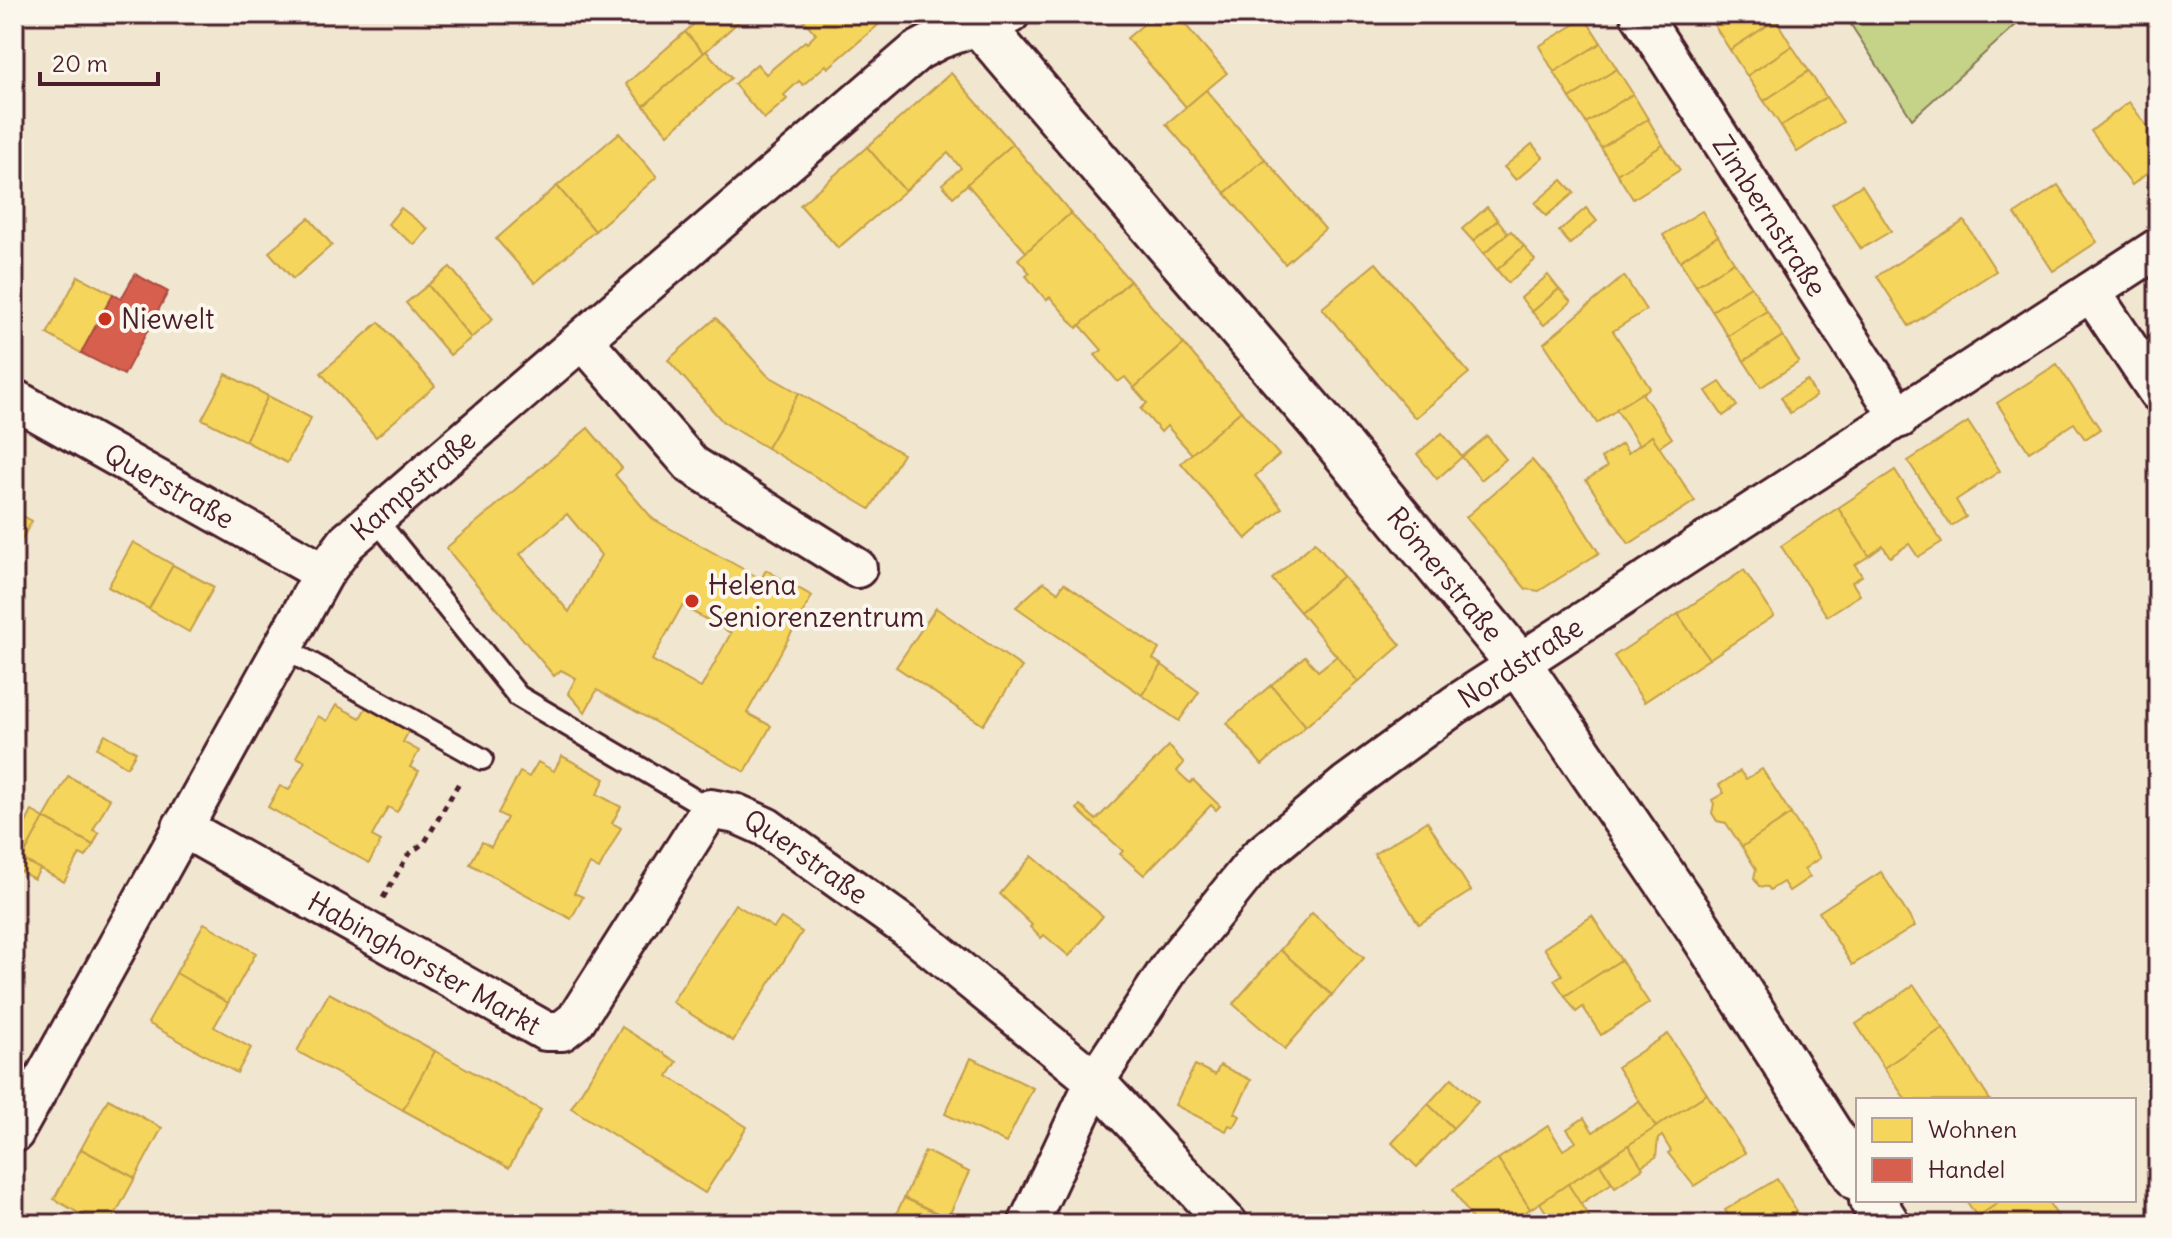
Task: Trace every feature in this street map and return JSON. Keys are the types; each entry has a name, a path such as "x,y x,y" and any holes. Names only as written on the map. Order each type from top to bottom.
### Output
{"main road":[{"name":"Römerstraße","path":"987,18 1518,663 1698,927 1856,1175"},
{"path":"1873,1202 1887,1224"}],"street":[{"name":"Zimbernstraße","path":"1640,14 1900,418"},
{"name":"Kampstraße","path":"14,1133 282,647 324,573 347,542 917,51 987,18"},
{"name":"Nordstraße","path":"1028,1224 1095,1081 1171,966 1258,858 1347,784 1518,663 2158,248"},
{"path":"2091,292 2158,392"},
{"path":"584,341 692,465 857,568"},
{"name":"Querstraße","path":"14,399 324,573"},
{"name":"Querstraße","path":"710,809 737,814 778,836 906,927 1095,1081 1228,1224"},
{"name":"Habinghorster Markt","path":"182,827 545,1031 562,1031 576,1020 710,809"}],"lane":[{"name":"Querstraße","path":"374,517 518,696 710,809"},
{"path":"282,647 478,757"}],"path":[{"path":"365,930 408,855 425,842 478,757"}],"green space":[{"path":"1844,14 2028,14 1912,119"}],"building: Wohnen":[{"path":"705,14 747,14 704,53 685,32"},
{"path":"798,14 891,14 828,68 826,65 803,85 799,81 784,95 787,99 764,119 734,84 757,64 766,74 816,34"},
{"path":"1156,14 1176,14 1227,73 1186,107 1127,38"},
{"path":"1730,14 1771,14 1776,20 1730,50 1714,25"},
{"path":"1585,18 1601,43 1554,72 1539,46"},
{"path":"1776,20 1792,46 1747,76 1730,50"},
{"path":"685,32 704,53 644,106 626,84"},
{"path":"1601,43 1617,69 1570,98 1554,72"},
{"path":"1792,46 1809,71 1764,101 1747,76"},
{"path":"706,51 731,78 668,134 644,106"},
{"path":"1617,69 1633,94 1586,123 1570,98"},
{"path":"1809,71 1826,97 1781,126 1764,101"},
{"path":"951,73 1013,144 953,197 942,184 961,168 948,153 905,191 867,147"},
{"path":"1206,90 1265,159 1225,193 1166,124"},
{"path":"1633,94 1648,119 1601,148 1586,123"},
{"path":"1826,97 1843,122 1797,152 1781,126"},
{"path":"2129,102 2158,141 2158,165 2132,185 2091,131"},
{"path":"1648,119 1663,145 1617,174 1601,148"},
{"path":"619,133 657,177 595,231 557,186"},
{"path":"1013,144 1071,213 1026,252 967,184"},
{"path":"1532,144 1543,157 1516,180 1504,167"},
{"path":"1663,145 1680,170 1633,199 1617,174"},
{"path":"867,147 905,191 838,248 800,205"},
{"path":"1265,159 1325,229 1285,264 1225,193"},
{"path":"1562,180 1574,193 1546,216 1535,203"},
{"path":"1862,185 1891,231 1861,249 1832,204"},
{"path":"2058,185 2097,242 2053,271 2015,214"},
{"path":"557,186 595,231 535,283 496,239"},
{"path":"1487,207 1498,220 1473,241 1462,229"},
{"path":"401,208 428,229 415,245 388,224"},
{"path":"1586,208 1597,221 1570,244 1559,231"},
{"path":"1702,211 1718,236 1680,261 1663,235"},
{"path":"1071,213 1130,281 1077,328 1050,297 1046,300 1026,276 1030,273 1018,259"},
{"path":"309,218 332,245 293,279 269,252"},
{"path":"1498,220 1508,233 1484,254 1473,241"},
{"path":"1964,221 1996,271 1909,326 1877,276"},
{"path":"1511,231 1524,246 1497,270 1484,254"},
{"path":"1718,236 1734,262 1696,286 1680,261"},
{"path":"1524,246 1535,260 1508,283 1497,270"},
{"path":"1734,262 1751,286 1712,311 1696,286"},
{"path":"1376,263 1469,373 1415,418 1322,308"},
{"path":"450,267 493,319 471,338 428,285"},
{"path":"1548,275 1559,289 1532,312 1521,298"},
{"path":"78,276 113,294 81,353 47,334"},
{"path":"1624,276 1646,310 1613,331 1650,388 1597,423 1544,343"},
{"path":"1130,281 1184,344 1134,388 1125,377 1118,382 1095,355 1102,350 1080,325"},
{"path":"428,285 471,338 450,355 406,303"},
{"path":"1751,286 1767,311 1728,336 1712,311"},
{"path":"1559,289 1571,302 1544,325 1532,312"},
{"path":"1767,311 1783,336 1744,361 1728,336"},
{"path":"716,318 767,375 799,393 767,448 723,422 668,360"},
{"path":"379,322 435,386 376,437 321,373"},
{"path":"1783,336 1799,362 1761,387 1744,361"},
{"path":"1184,344 1241,411 1192,454 1167,426 1161,432 1141,409 1147,403 1134,388"},
{"path":"2057,364 2100,429 2085,439 2074,423 2029,452 1997,403"},
{"path":"226,374 268,396 245,441 202,419"},
{"path":"1807,380 1816,396 1790,413 1781,397"},
{"path":"1720,382 1737,406 1723,416 1706,391"},
{"path":"799,393 903,454 870,509 767,448"},
{"path":"1642,393 1672,438 1659,447 1652,436 1639,445 1616,409"},
{"path":"268,396 311,418 287,463 245,441"},
{"path":"1241,411 1279,455 1255,476 1282,508 1246,539 1181,463"},
{"path":"1968,422 2000,471 1956,500 1966,517 1951,526 1908,461"},
{"name":"Helena Seniorenzentrum","path":"588,428 622,468 615,475 653,519 761,579 766,570 812,596 747,713 771,726 745,772 597,690 585,712 568,693 576,678 561,670 554,676 446,548","holes":["567,514 601,555 569,612 520,554","682,606 731,633 701,688 652,660"]},
{"path":"1442,433 1462,457 1437,479 1417,454"},
{"path":"1487,436 1506,459 1481,480 1462,457"},
{"path":"1652,436 1695,501 1629,544 1586,480 1607,467 1601,458 1622,444 1628,453"},
{"path":"1532,460 1562,495 1599,553 1539,591 1526,589 1466,517"},
{"path":"1895,470 1942,542 1918,557 1909,544 1890,557 1883,546 1869,556 1838,508"},
{"path":"1838,508 1869,556 1855,565 1862,576 1852,582 1860,595 1827,616 1781,546"},
{"path":"14,511 32,521 14,553"},
{"path":"133,542 173,565 149,609 108,587"},
{"path":"1315,542 1343,576 1300,612 1272,579"},
{"path":"173,565 214,587 189,632 149,609"},
{"path":"1744,570 1774,616 1709,659 1678,614"},
{"path":"1343,576 1401,645 1358,682 1300,612"},
{"path":"1044,582 1058,592 1064,583 1159,649 1153,659 1162,665 1142,695 1016,607"},
{"path":"936,608 1022,667 983,725 896,667"},
{"path":"1678,614 1709,659 1644,702 1614,656"},
{"path":"1305,656 1318,671 1337,656 1358,682 1306,726 1271,685"},
{"path":"1162,665 1199,692 1179,721 1142,695"},
{"path":"1271,685 1306,726 1262,765 1227,723"},
{"path":"368,704 411,727 403,742 419,751 410,767 419,771 397,812 388,807 372,836 381,841 369,863 268,807 280,786 289,790 305,761 296,757 318,716 327,721 336,705 360,718"},
{"path":"105,734 136,752 127,767 97,748"},
{"path":"1169,746 1184,763 1177,771 1190,783 1193,780 1220,806 1216,810 1211,805 1144,875 1077,809 1080,805 1096,820"},
{"path":"562,756 605,779 597,794 621,807 612,823 621,828 599,869 590,864 574,893 583,897 571,919 470,864 482,842 491,847 507,818 498,813 520,772 529,777 538,762 554,771"},
{"path":"1762,769 1791,814 1742,847 1726,823 1717,821 1712,813 1712,800 1724,793 1719,785 1740,771 1746,779"},
{"path":"68,776 110,799 93,830 99,833 93,845 44,818"},
{"path":"32,811 44,818 22,859 40,869 34,879 14,868 14,819 25,825"},
{"path":"1791,814 1820,858 1804,869 1810,877 1789,891 1783,882 1770,890 1759,886 1754,878 1756,869 1742,847"},
{"path":"44,818 93,845 86,857 80,854 64,882 22,859"},
{"path":"1427,821 1471,891 1419,924 1374,854"},
{"path":"1032,856 1103,916 1069,956 1044,935 1041,938 1000,894"},
{"path":"1881,872 1915,926 1852,965 1819,912"},
{"path":"735,904 774,928 781,918 802,932 733,1041 672,1002"},
{"path":"1312,913 1364,958 1332,995 1280,950"},
{"path":"1592,916 1621,960 1565,996 1554,980 1562,975 1544,948"},
{"path":"204,923 256,953 228,1003 176,973"},
{"path":"1280,950 1332,995 1285,1049 1233,1004"},
{"path":"1621,960 1649,1003 1601,1035 1583,1007 1576,1012 1565,996"},
{"path":"176,973 228,1003 214,1027 251,1048 237,1073 148,1023"},
{"path":"1914,985 1943,1028 1884,1068 1856,1024"},
{"path":"329,993 435,1051 403,1110 297,1051"},
{"path":"622,1027 677,1062 668,1076 747,1127 705,1193 571,1108"},
{"path":"1943,1028 1989,1098 1905,1098 1884,1068"},
{"path":"1668,1034 1707,1094 1656,1127 1617,1067"},
{"path":"435,1051 541,1110 509,1168 403,1110"},
{"path":"971,1058 1033,1088 1006,1143 945,1114"},
{"path":"1195,1065 1215,1075 1220,1065 1251,1080 1235,1113 1240,1116 1234,1127 1229,1125 1226,1131 1175,1105"},
{"path":"1452,1078 1478,1102 1453,1128 1428,1104"},
{"path":"1707,1094 1745,1153 1694,1186 1668,1153 1671,1151 1662,1136 1658,1139 1656,1157 1641,1166 1628,1145"},
{"path":"108,1099 162,1128 135,1178 81,1149"},
{"path":"1639,1101 1656,1127 1530,1209 1498,1159 1548,1126 1563,1150 1576,1142 1567,1129 1584,1118 1593,1132"},
{"path":"1428,1104 1453,1128 1417,1167 1392,1143"},
{"path":"1628,1145 1643,1168 1615,1187 1600,1164"},
{"path":"81,1149 135,1178 110,1224 98,1224 54,1199"},
{"path":"925,1151 969,1172 948,1218 904,1198"},
{"path":"1498,1159 1530,1209 1507,1224 1475,1224 1453,1189"},
{"path":"1600,1164 1612,1183 1580,1204 1568,1184"},
{"path":"1777,1179 1804,1224 1734,1224 1725,1210"},
{"path":"1568,1184 1593,1223 1554,1224 1540,1203"},
{"path":"904,1198 948,1218 945,1224 891,1224"},
{"path":"1967,1202 2000,1202 1977,1217"},
{"path":"2000,1202 2048,1202 2061,1221 2056,1224 1981,1224 1977,1217"}],"building: Handel":[{"path":"135,274 168,292 124,375 81,353 113,294 121,299"}],"place":[{"name":"Niewelt","path":"105,319"},
{"name":"Helena Seniorenzentrum","path":"692,601"}]}
